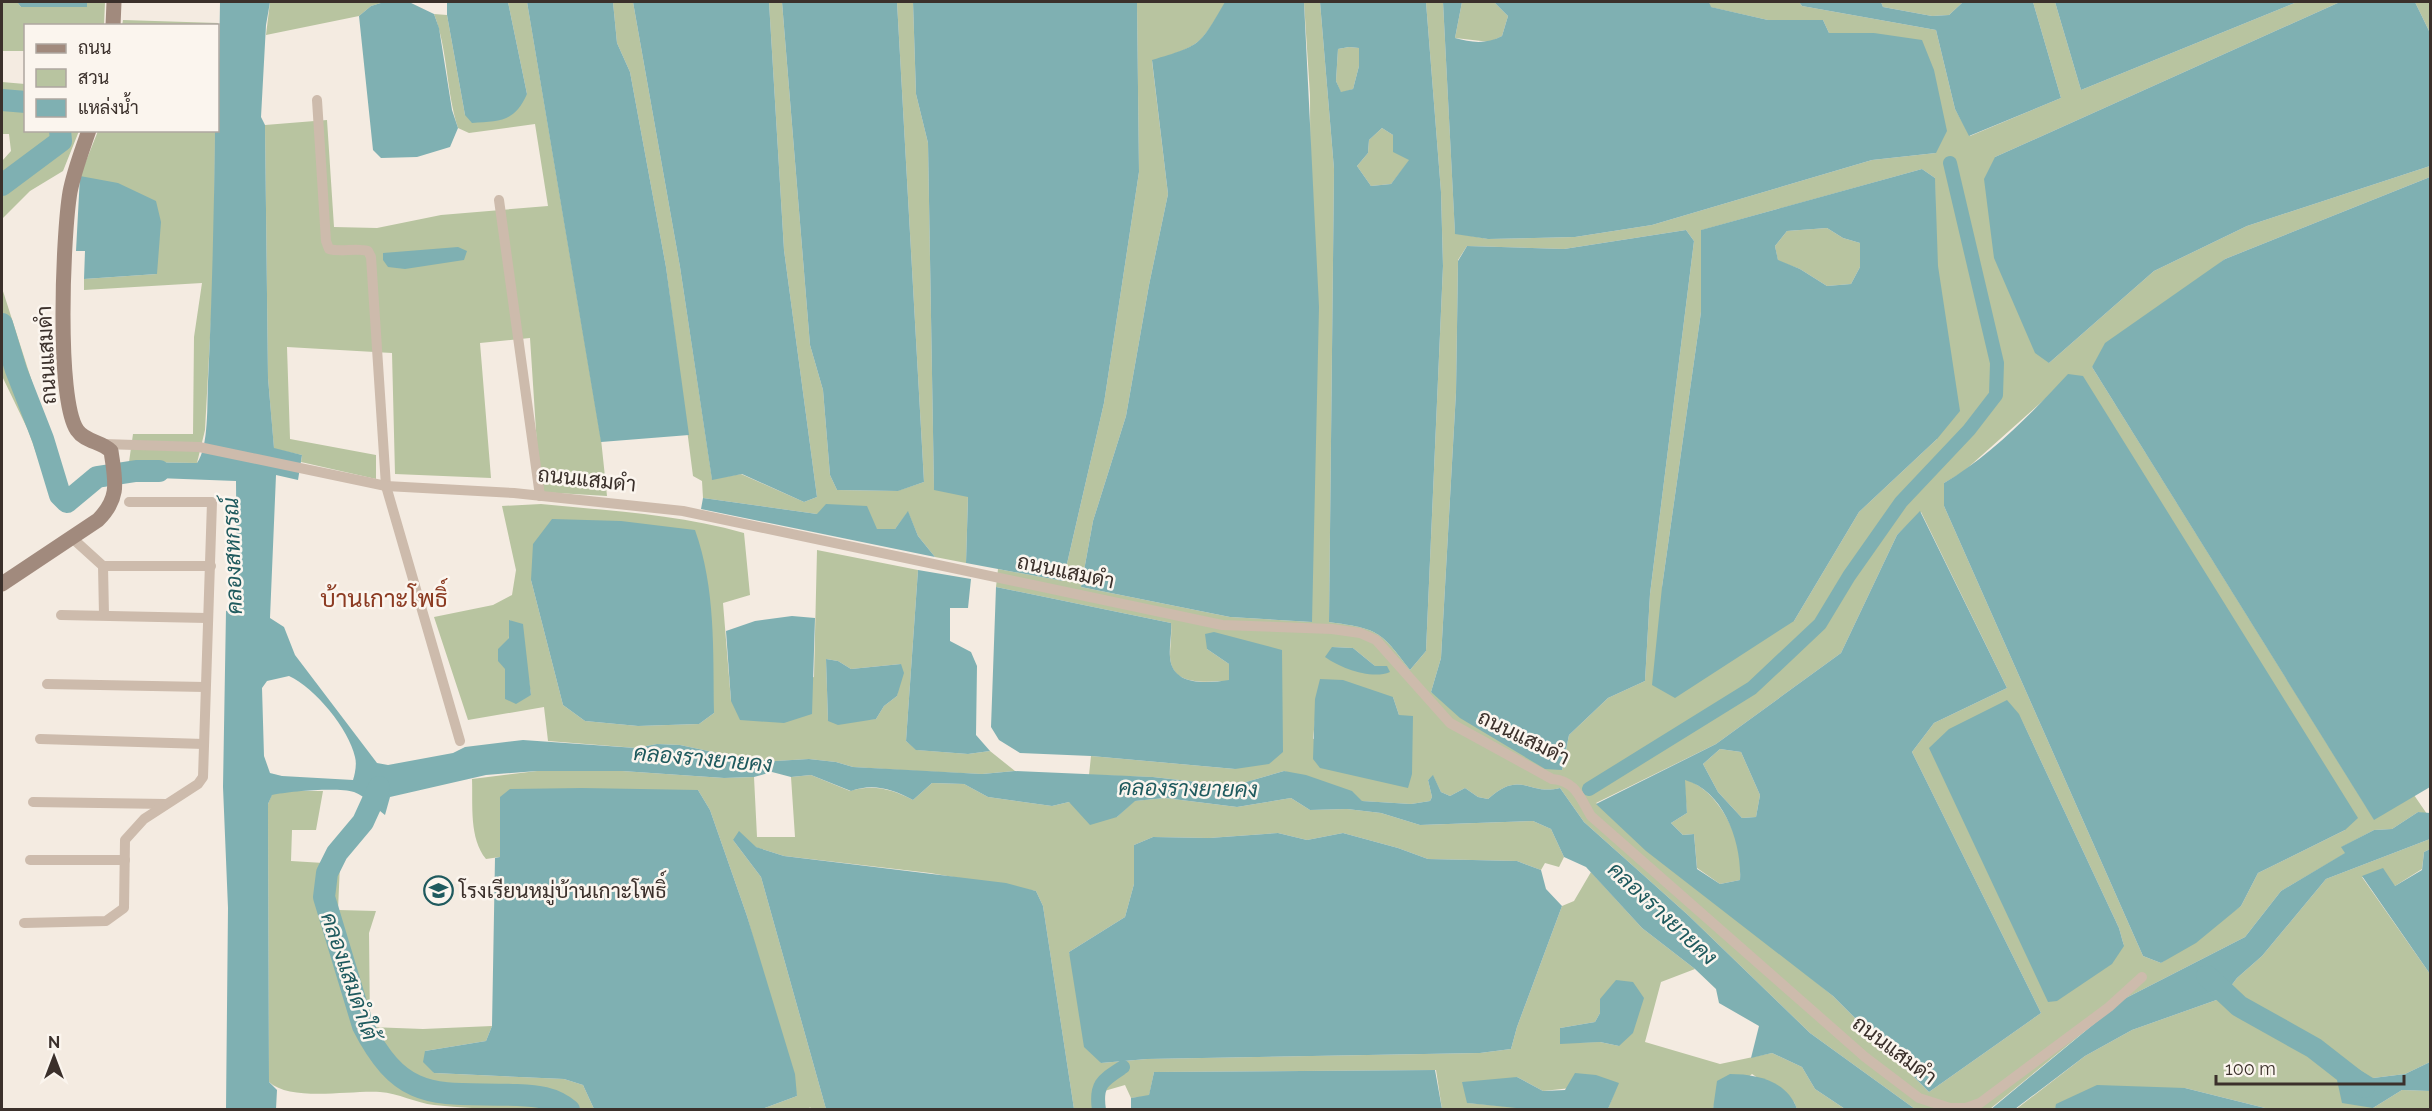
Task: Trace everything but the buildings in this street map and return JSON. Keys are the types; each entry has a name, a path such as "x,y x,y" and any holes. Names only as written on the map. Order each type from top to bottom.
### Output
{"street":[{"path":"112,24 114,2"},
{"path":"317,100 326,241 329,249 337,251 360,248 368,251 371,257 386,486 460,741"},
{"name":"ถนนแสมดำ","path":"88,132 70,190 63,303 66,387 70,415 77,431 89,440 107,447 199,447 386,486 540,495 683,511 1222,625 1332,629 1360,633 1376,640 1450,723 1552,779 1569,783 1577,790 1591,816 1864,1057 1919,1098 1934,1104 1966,1108 1980,1103 2109,1007 2142,977"},
{"path":"499,201 540,495"},
{"path":"2,584 98,520 110,508 116,487 107,447"},
{"path":"24,923 106,921 118,915 124,908 124,840 132,829 198,784 203,777 212,502 129,502"},
{"path":"71,537 103,566 211,566"},
{"path":"103,566 104,615"},
{"path":"61,615 207,618"},
{"path":"47,684 205,687"},
{"path":"40,739 204,744"},
{"path":"33,802 167,804"},
{"path":"30,860 124,860"}],"green space":[{"path":"2,2 17,2 21,7 87,7 87,2 105,2 104,24 24,24 24,51 2,51"},
{"path":"270,2 384,2 371,6 359,16 266,35"},
{"path":"508,2 527,2 601,439 607,496 540,492 530,338 480,343 491,478 395,474 392,353 287,347 290,439 376,455 376,479 301,462 302,455 274,449 268,378 265,125 327,120 334,227 377,228 441,215 548,206 535,124 469,133 458,128 442,42 434,14 447,15 465,115 527,94"},
{"path":"613,2 633,2 680,267 712,479 741,474 804,502 817,497 784,250 769,2 782,2 810,345 823,390 830,475 837,490 897,491 924,482 897,2 913,2 916,94 928,143 934,489 968,496 966,563 935,557 918,536 908,512 895,529 877,529 817,514 703,498 702,481 693,476 666,267 630,72 617,43"},
{"path":"1137,2 1226,2 1210,28 1198,42 1181,51 1152,61 1168,194 1126,416 1093,521 1081,587 1230,617 1312,622 1310,95 1304,2 1320,2 1334,169 1329,622 1358,627 1377,634 1392,647 1410,670 1426,651 1443,266 1441,192 1426,2 1443,2 1455,233 1488,239 1575,237 1652,225 1872,160 1936,153 1874,33 1829,33 1823,20 1768,20 1710,7 1709,2 1799,2 1802,6 1936,30 1955,109 1970,136 2061,98 2033,2 2055,2 2081,90 2297,2 2340,2 1995,157 2049,363 2154,271 2247,226 2430,166 2430,177 2225,259 2092,367 2374,819 2414,795 2427,814 2418,812 2392,829 2374,830 2342,847 2346,853 2281,891 2245,937 2124,999 1990,1109 1915,1109 1810,1033 1688,915 1584,822 1560,788 1549,790 1517,784 1499,790 1488,799 1478,797 1465,788 1450,796 1441,792 1433,776 1428,780 1432,797 1430,801 1411,804 1361,801 1284,771 1246,782 1215,784 1153,777 1089,775 1091,756 1235,769 1282,651 1207,649 1229,664 1229,681 1192,681 1177,674 1172,667 1171,623 996,587 998,569 1063,581 1104,403 1139,172","holes":["1922,169 1935,178 1937,439 1859,512 1794,621 1662,587 1701,312 1702,230","1686,230 1694,241 1650,594 1645,681 1608,698 1569,735 1562,770 1431,692 1441,658 1456,392 1458,260 1467,246 1564,249","2045,399 2345,830 2258,873 2241,906 2161,963 2143,956 1944,506 1944,483 1963,472","1921,512 2007,688 1934,723 1912,752 2041,1013 1929,1092 1833,996 1596,803 1716,744 1841,653 1897,535","1332,647 1353,648 1375,666","1393,697 1399,715 1313,739 1315,720","2019,714 2119,928 2124,946"]},
{"path":"1462,2 1494,2 1508,16 1502,36 1490,42 1455,38"},
{"path":"1881,2 1963,2 1949,15 1932,16 1883,7"},
{"path":"2415,2 2430,2 2430,33"},
{"path":"123,20 218,23 218,24 122,24"},
{"path":"1359,48 1359,66 1353,89 1341,93 1336,81 1338,49"},
{"path":"2,82 24,84 24,132 79,132 63,171 30,191 2,219 2,161 11,151 9,134 2,134"},
{"path":"1382,128 1393,135 1410,160 1391,184 1371,186 1357,166 1368,153 1369,140"},
{"path":"98,132 215,132 214,264 205,430 197,463 129,462 133,434 193,434 194,337 202,283 84,290 84,279 157,274 80,176"},
{"path":"1827,228 1843,238 1860,243 1860,267 1851,284 1827,286 1800,269 1778,261 1775,246 1787,231"},
{"path":"2,288 66,488 50,492 28,430 2,376"},
{"path":"541,504 643,514 694,521 744,533 750,595 723,603 731,701 814,677 817,550 918,570 906,741 917,750 968,754 990,751 1015,771 982,774 853,767 836,762 809,759 775,761 741,758 680,745 657,744 636,748 548,741 544,707 468,720 434,617 493,605 512,595 516,570 502,506","holes":["531,580 714,713 699,724 638,726 585,721 563,705","510,620 526,662 531,695 505,699","826,659 838,661 851,669 901,664 897,696 884,706 876,719 828,721"]},
{"path":"1720,749 1741,752 1760,795 1756,817 1742,818 1718,792 1703,764"},
{"path":"537,771 622,771 724,778 754,777 757,837 795,837 791,777 811,775 850,791 867,788 882,789 913,800 932,783 964,784 988,797 1052,806 1069,802 1117,817 1134,801 1165,798 1237,807 1291,798 1310,810 1347,809 1381,813 1420,825 1533,821 1551,829 1564,857 1559,867 1545,863 1541,870 1517,861 1428,859 1343,833 1307,840 1278,833 1209,838 1153,837 1134,845 1134,884 1125,917 1069,952 1101,1063 1147,1059 1480,1053 1511,1049 1562,906 1574,901 1591,872 1642,928 1695,969 1661,982 1645,1042 1720,1064 1772,1053 1802,1067 1815,1089 1845,1109 1797,1109 1794,1102 1752,1074 1714,1105 1713,1109 1608,1109 1618,1083 1543,1091 1517,1077 1468,1103 1537,1109 1442,1109 1436,1070 1154,1072 1149,1096 1131,1098 1125,1085 1094,1094 1099,1109 1074,1109 1043,906 1036,891 930,873 784,856 733,840 761,877 826,1109 811,1109 810,1107 809,1109 762,1109 797,1096 747,916 710,810 698,790 500,835 500,857 486,859 474,831 472,779","holes":["1600,999 1619,1046 1600,1042 1560,1043 1560,1028 1595,1022 1600,1013"]},
{"path":"1684,779 1695,783 1713,798 1727,818 1740,851 1740,880 1720,884 1697,868 1694,834 1683,835 1671,823 1687,813"},
{"path":"290,791 323,791 316,830 292,830 291,861 340,864 338,910 376,911 369,933 370,1027 423,1029 492,1026 486,1041 425,1051 434,1073 564,1079 583,1085 594,1109 454,1107 427,1104 380,1092 322,1094 291,1092 269,1082 268,804 272,794"},
{"path":"2430,839 2430,849 2424,852 2422,869 2395,886 2362,877 2430,974 2430,1062 2405,1074 2373,1078 2373,1108 2402,1090 2430,1091 2430,1109 2269,1109 2185,1088 2057,1104 2055,1109 2015,1110 2085,1056 2132,1030 2222,998 2237,978 2262,956 2326,879"}],"water":[{"path":"17,2 87,2 87,7 21,7"},
{"name":"คลองรางยายคง","path":"220,2 270,2 266,25 261,117 265,125 268,378 274,448 302,455 298,480 276,475 270,618 284,627 295,655 377,763 388,765 453,753 465,747 523,740 636,748 657,744 680,745 741,758 775,761 809,759 836,762 853,767 982,774 1015,771 1153,777 1215,784 1246,782 1284,771 1306,775 1352,791 1362,801 1411,804 1430,801 1432,797 1428,780 1433,775 1441,792 1450,796 1465,788 1478,797 1488,799 1499,790 1517,784 1549,790 1560,788 1584,822 1688,915 1810,1033 1915,1109 1845,1109 1815,1089 1802,1067 1772,1053 1751,1058 1759,1026 1719,1003 1716,989 1695,969 1642,928 1586,867 1564,857 1551,829 1533,821 1420,825 1381,813 1347,809 1310,810 1291,798 1237,807 1165,798 1135,801 1117,817 1090,825 1069,802 1052,806 988,797 964,784 932,783 913,800 882,788 867,787 851,791 811,775 791,777 772,772 754,777 724,778 622,771 537,771 486,775 390,797 385,815 354,792 314,790 272,795 268,804 269,1082 277,1090 276,1109 226,1109 228,908 223,787 226,611 237,608 236,481 131,477 129,462 197,463 201,456 207,424 215,132 219,132","holes":["289,676 309,690 330,710 352,746 356,760 353,780 282,776 270,773 264,756 262,688 267,681"]},
{"path":"384,2 409,2 434,14 439,28 452,110 458,128 450,147 417,157 381,158 373,150 359,16 371,6"},
{"path":"447,2 508,2 527,94 517,110 505,119 472,123 465,115 447,15"},
{"path":"527,2 613,2 617,43 630,72 666,267 689,435 601,442"},
{"path":"633,2 769,2 784,250 817,497 804,502 742,474 712,480 680,267"},
{"path":"782,2 897,2 924,482 898,491 837,490 830,475 823,390 810,345"},
{"path":"913,2 1137,2 1139,172 1104,403 1063,581 966,563 968,497 934,490 928,143 916,94"},
{"path":"1225,2 1304,2 1319,307 1312,622 1230,617 1081,587 1093,521 1126,416 1168,194 1152,60 1181,51 1198,42 1210,28"},
{"path":"1320,2 1426,2 1441,192 1443,266 1426,651 1410,670 1392,647 1377,634 1358,627 1329,622 1334,169","holes":["1359,48 1359,66 1353,89 1341,92 1336,81 1338,49","1382,128 1393,135 1393,152 1409,160 1391,184 1371,186 1357,166 1368,153 1369,140"]},
{"path":"1443,2 1462,2 1455,38 1473,42 1502,36 1508,16 1494,2 1709,2 1711,7 1768,20 1823,20 1829,33 1874,33 1922,40 1934,70 1947,131 1936,153 1872,160 1652,225 1575,237 1488,239 1455,234"},
{"path":"1799,2 1881,2 1883,7 1932,16 1949,15 1963,2 2033,2 2061,98 1969,136 1955,109 1936,30 1802,6"},
{"path":"2055,2 2297,2 2081,90"},
{"path":"2340,2 2415,2 2430,33 2430,166 2247,226 2154,271 2049,363 2035,353 1994,258 1984,179 1995,157"},
{"path":"1922,169 1935,178 1938,266 1960,411 1937,439 1859,512 1794,621 1675,698 1652,685 1662,587 1701,312 1701,230","holes":["1827,228 1843,238 1860,243 1860,267 1851,284 1827,286 1800,269 1778,260 1775,246 1787,231"]},
{"path":"80,176 118,183 156,201 161,222 157,274 84,279 85,251 76,251"},
{"path":"2430,177 2430,787 2374,820 2092,367 2105,343 2225,259"},
{"path":"1686,230 1694,241 1650,594 1645,681 1608,698 1569,735 1562,770 1545,769 1460,718 1431,692 1441,658 1456,392 1458,261 1467,246 1564,249"},
{"path":"458,247 467,251 464,260 405,269 388,267 383,260 383,253"},
{"path":"2068,374 2083,376 2358,818 2345,830 2258,873 2241,906 2196,943 2161,963 2143,956 1944,506 1944,483 1994,447 2025,419"},
{"path":"703,498 817,514 826,504 867,506 877,529 895,529 908,511 918,536 935,557 701,509"},
{"path":"1920,511 2007,688 1934,723 1912,752 2041,1013 1929,1092 1833,996 1646,851 1596,804 1716,744 1841,653 1897,535","holes":["1720,749 1741,752 1760,795 1756,817 1742,818 1718,792 1703,764","1685,780 1699,786 1710,795 1728,820 1738,850 1740,880 1720,884 1697,869 1694,834 1683,835 1671,823 1687,813"]},
{"path":"552,519 621,521 695,530 702,552 710,598 714,713 699,724 638,726 585,721 563,705 531,580 533,544"},
{"path":"918,570 971,579 968,608 950,608 950,641 971,652 977,666 976,735 990,751 968,754 916,750 906,741"},
{"path":"996,587 1171,623 1172,667 1177,674 1192,681 1229,680 1229,664 1207,649 1205,634 1214,632 1282,650 1283,752 1269,764 1235,769 1091,756 1020,753 999,740 991,727"},
{"path":"792,616 815,618 812,714 784,723 740,720 731,701 726,631 755,621"},
{"path":"509,620 523,624 531,695 516,704 505,699 505,669 498,661 498,649 509,638"},
{"path":"1332,647 1353,648 1375,666 1387,666 1390,672 1365,674 1339,665 1325,657"},
{"path":"826,659 838,661 851,669 901,664 904,673 897,696 884,706 876,719 838,725 828,721"},
{"path":"1320,679 1343,680 1393,697 1399,715 1413,716 1412,774 1408,788 1320,768 1313,759 1315,699"},
{"path":"2007,700 2019,714 2119,928 2124,946 2112,964 2057,1001 2048,1002 1929,748 1949,729"},
{"path":"510,789 698,790 710,810 747,916 795,1074 797,1096 762,1109 594,1109 583,1085 564,1079 434,1073 423,1062 425,1051 486,1041 492,1026 495,858 500,857 500,797"},
{"path":"2418,812 2430,813 2430,839 2326,879 2262,956 2237,978 2222,998 2132,1030 2085,1056 2015,1109 1990,1110 2124,999 2245,937 2281,891 2345,853 2341,847 2374,830 2392,829"},
{"path":"739,831 756,847 784,856 1006,883 1036,891 1043,906 1074,1109 826,1109 761,877 733,840"},
{"path":"1278,833 1307,840 1343,833 1428,859 1517,861 1541,870 1546,889 1562,906 1511,1049 1480,1053 1147,1059 1101,1063 1084,1047 1069,952 1125,917 1134,884 1134,845 1153,837 1209,838"},
{"path":"2430,849 2430,974 2362,876 2383,868 2395,886 2422,870 2424,852"},
{"path":"1616,980 1633,982 1644,998 1633,1033 1619,1046 1600,1042 1560,1044 1560,1028 1595,1022 1600,1013 1600,999"},
{"path":"2342,1059 2373,1078 2405,1074 2430,1062 2430,1091 2402,1090 2373,1108 2342,1103 2337,1080"},
{"path":"1435,1070 1442,1109 1131,1109 1131,1098 1149,1095 1154,1072"},
{"path":"1575,1073 1596,1075 1619,1083 1608,1109 1537,1110 1467,1103 1462,1082 1517,1077 1543,1091 1565,1090"},
{"path":"1730,1074 1770,1081 1786,1092 1797,1109 1713,1109 1717,1081"},
{"path":"2097,1085 2185,1088 2269,1109 2055,1109 2056,1104"}],"waterway":[{"name":"คลองแสมดำใต้","path":"2,100 24,102"},
{"name":"คลองแสมดำใต้","path":"2,185 61,141 60,132"},
{"path":"1589,789 1752,688 1820,624 1849,576 1901,502 1969,430 1996,395 1997,363 1950,163"},
{"name":"คลองแสมดำใต้","path":"2,324 16,370 43,439 60,495 67,502 97,477 136,471 159,471"},
{"name":"คลองแสมดำใต้","path":"379,787 363,822 337,853 327,873 324,897 363,1026 378,1052 393,1070 409,1082 426,1089 445,1093 538,1097 557,1102 569,1110"},
{"path":"2207,976 2239,1006 2314,1048 2364,1087"},
{"path":"1099,1110 1098,1094 1102,1084 1123,1067"}],"place":[{"name":"โรงเรียนหมู่บ้านเกาะโพธิ์","path":"438,890"}],"district":[{"name":"บ้านเกาะโพธิ์","path":"384,598"}],"water label":[{"name":"คลองสหกรณ์","path":"232,556"}]}
